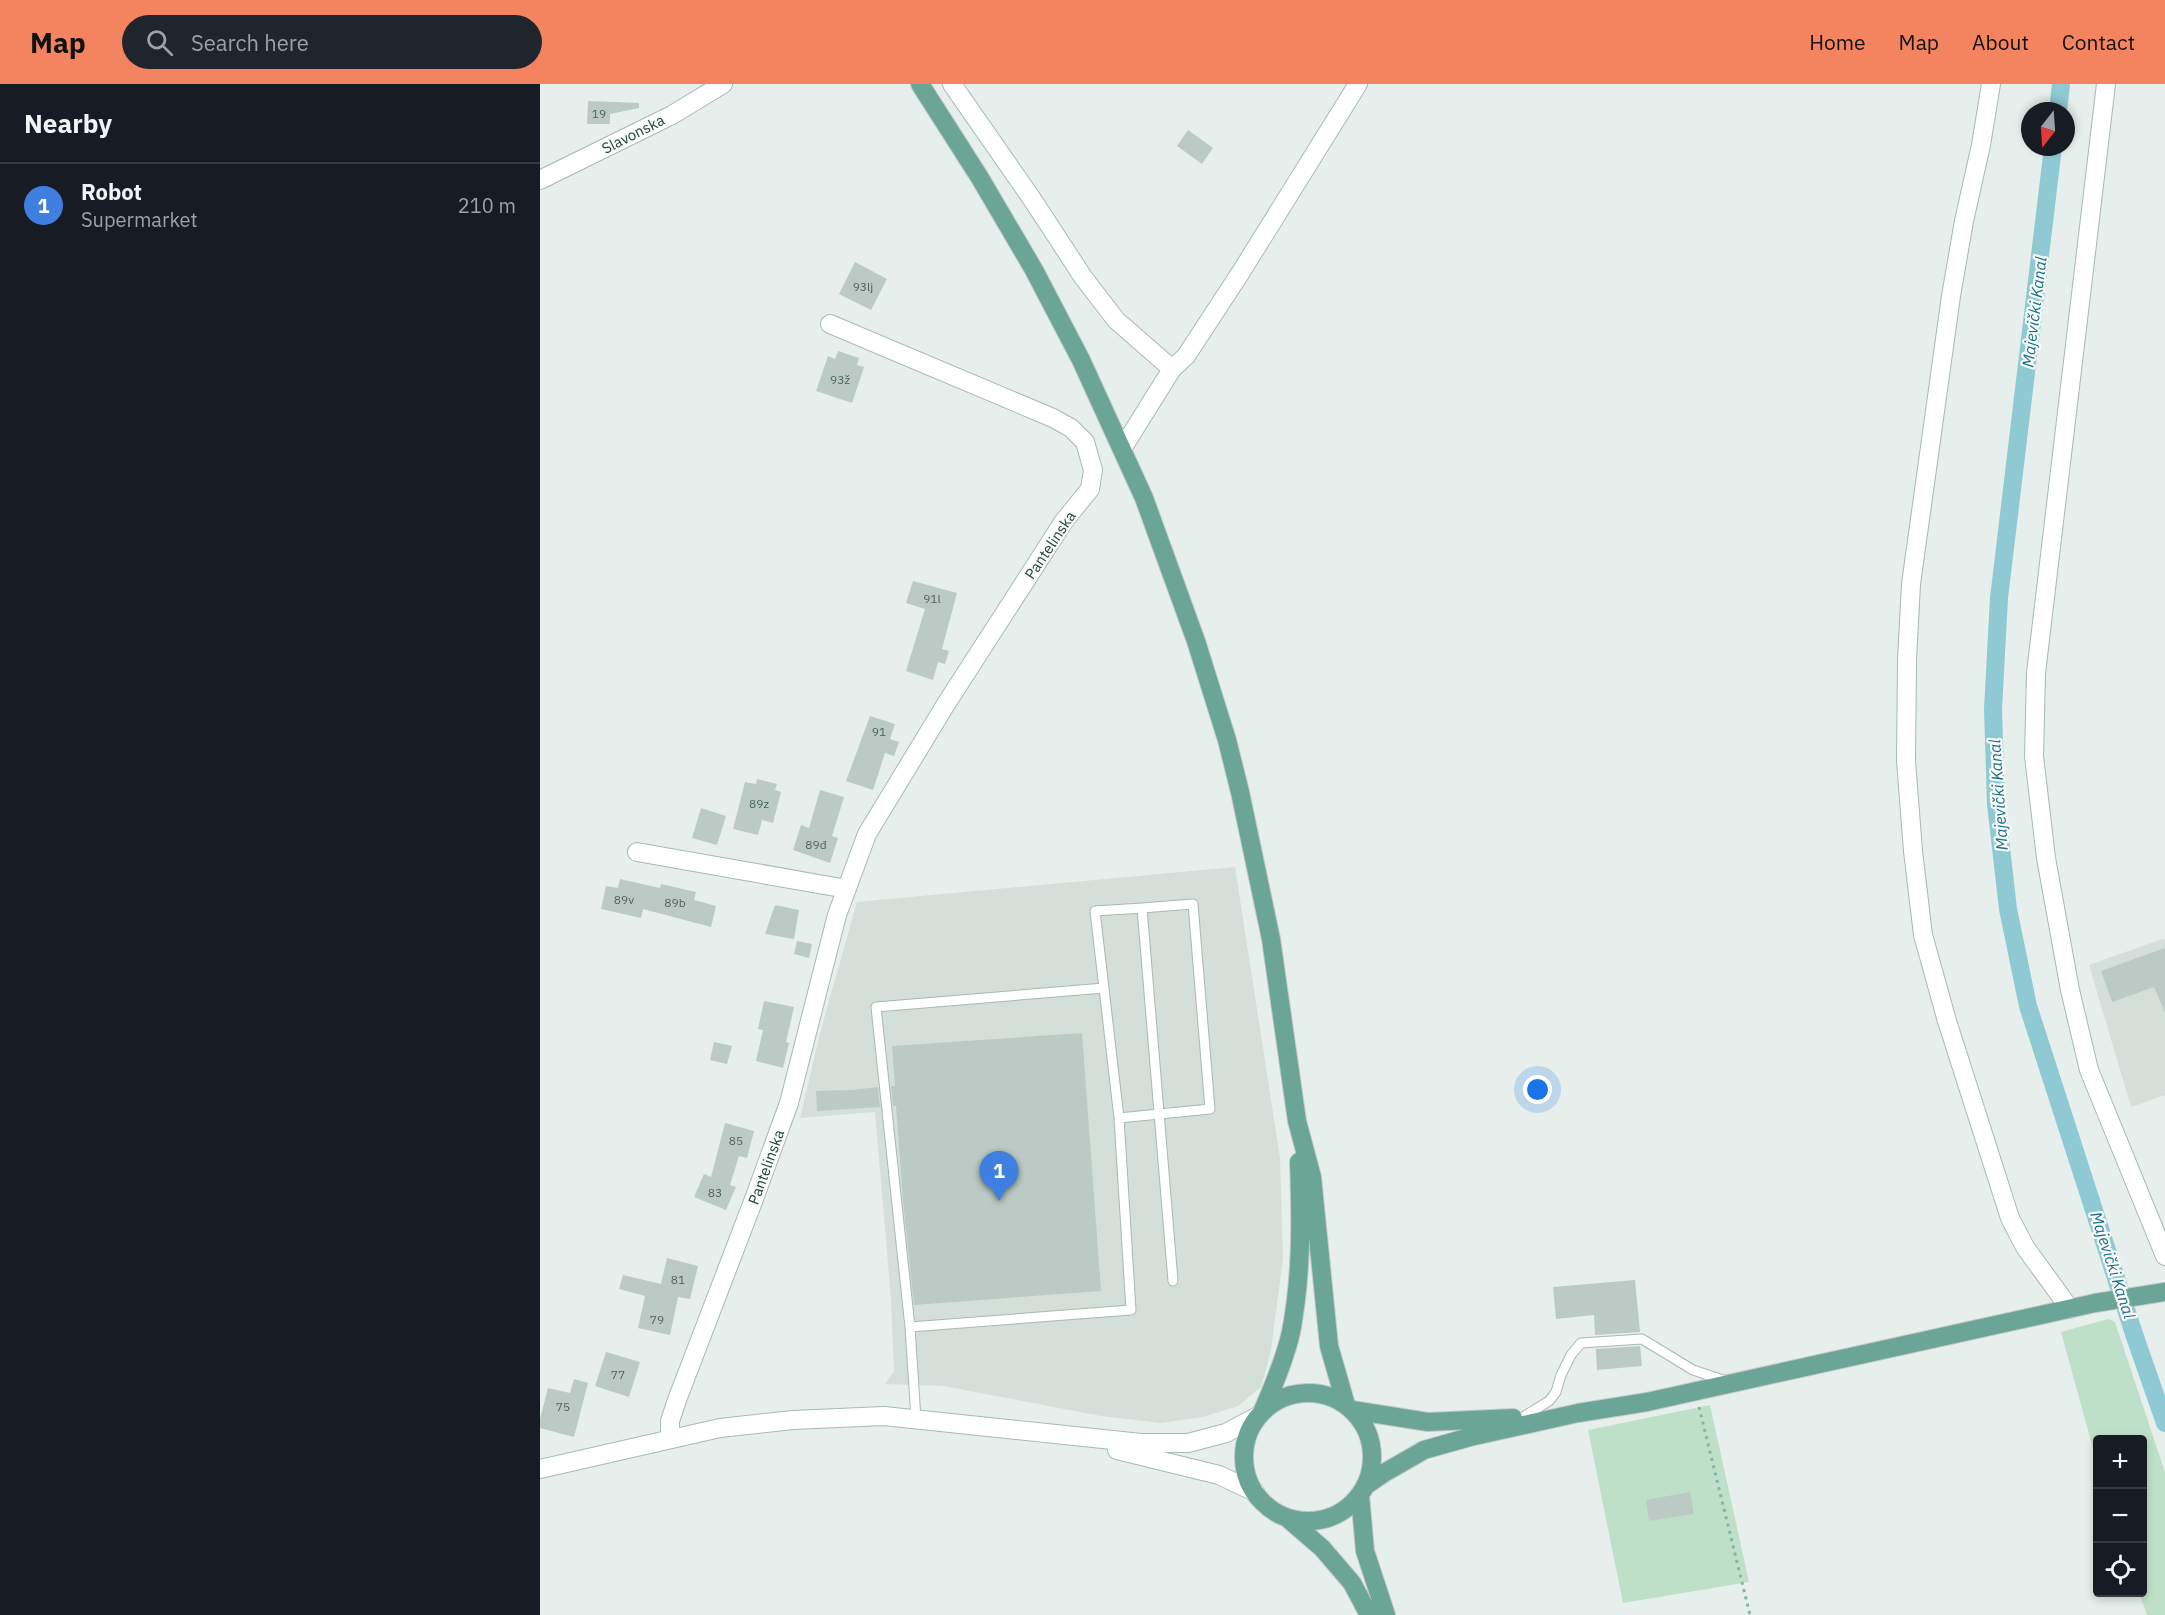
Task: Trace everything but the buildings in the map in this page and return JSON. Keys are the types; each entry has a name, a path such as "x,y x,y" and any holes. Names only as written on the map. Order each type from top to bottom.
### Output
{"main road":[{"path":"920,84 980,178 1034,270 1081,360 1144,498 1196,641 1227,740 1252,842 1271,939 1297,1121 1301,1230 1291,1332 1280,1371 1261,1413 1248,1434 1244,1454 1246,1474 1255,1492 1268,1506 1284,1516 1322,1548 1352,1583 1369,1615"},
{"path":"1297,1121 1312,1177 1329,1346 1349,1408"},
{"path":"1284,1516 1305,1521 1326,1518 1345,1509 1362,1490 1424,1450 1470,1437 1578,1413 1647,1402 2070,1309 2158,1292"},
{"path":"1261,1413 1278,1400 1295,1394 1313,1393 1330,1397 1349,1408 1365,1426 1371,1446 1371,1467 1362,1490 1365,1551 1386,1615"},
{"path":"1349,1408 1428,1422 1578,1413"}],"street":[{"name":"Slavonska","path":"540,180 672,114 723,84"},
{"path":"952,84 1083,277 1116,320 1172,369"},
{"path":"1122,448 1172,369 1186,356 1241,272 1358,84"},
{"path":"1991,84 1951,296 1911,584 1907,660 1906,761 1923,935 1947,1021 2010,1218 2025,1247 2070,1309"},
{"path":"2106,84 2036,673 2034,756 2046,858 2070,990 2089,1070 2165,1256"},
{"name":"Pantelinska","path":"670,1439 670,1421 677,1400 789,1102 837,915 867,834 946,704 1064,522 1090,489 1093,470 1085,442 1071,428 1053,418 830,324"},
{"path":"637,852 847,888"},
{"path":"540,1470 720,1428 793,1420 849,1416 916,1419 1141,1443 1188,1443 1226,1433 1261,1413"},
{"path":"1036,1432 1184,1465 1219,1475 1255,1492"}],"lane":[{"path":"910,1328 1131,1310 1119,1118 1095,912 1193,904 1210,1108 1119,1118"},
{"path":"1142,908 1173,1281"},
{"path":"916,1419 910,1328 876,1007 1104,988"},
{"path":"1523,1417 1549,1401 1556,1392 1571,1355 1581,1343 1642,1339 1693,1370 1732,1383"}],"path":[{"path":"1695,1391 1750,1615"}],"shaded area":[{"path":"1235,867 1280,1158 1283,1258 1271,1350 1261,1387 1238,1406 1203,1417 1161,1423 1101,1416 944,1386 885,1384 894,1371 891,1299 875,1112 800,1118 822,1026 857,902"},
{"path":"2165,938 2165,1095 2131,1107 2089,965"}],"green space":[{"path":"2108,1319 2115,1322 2165,1472 2165,1615 2147,1615 2140,1597 2147,1597 2147,1435 2093,1435 2093,1448 2061,1332"},
{"path":"1710,1405 1749,1582 1623,1603 1588,1430"}],"waterway":[{"name":"Majevički Kanal","path":"2059,102 2061,84"},
{"name":"Majevički Kanal","path":"2052,156 1999,598 1993,709 1996,804 2008,909 2028,1006 2165,1423"}],"place":[{"name":"Robot","path":"999,1201"}]}
